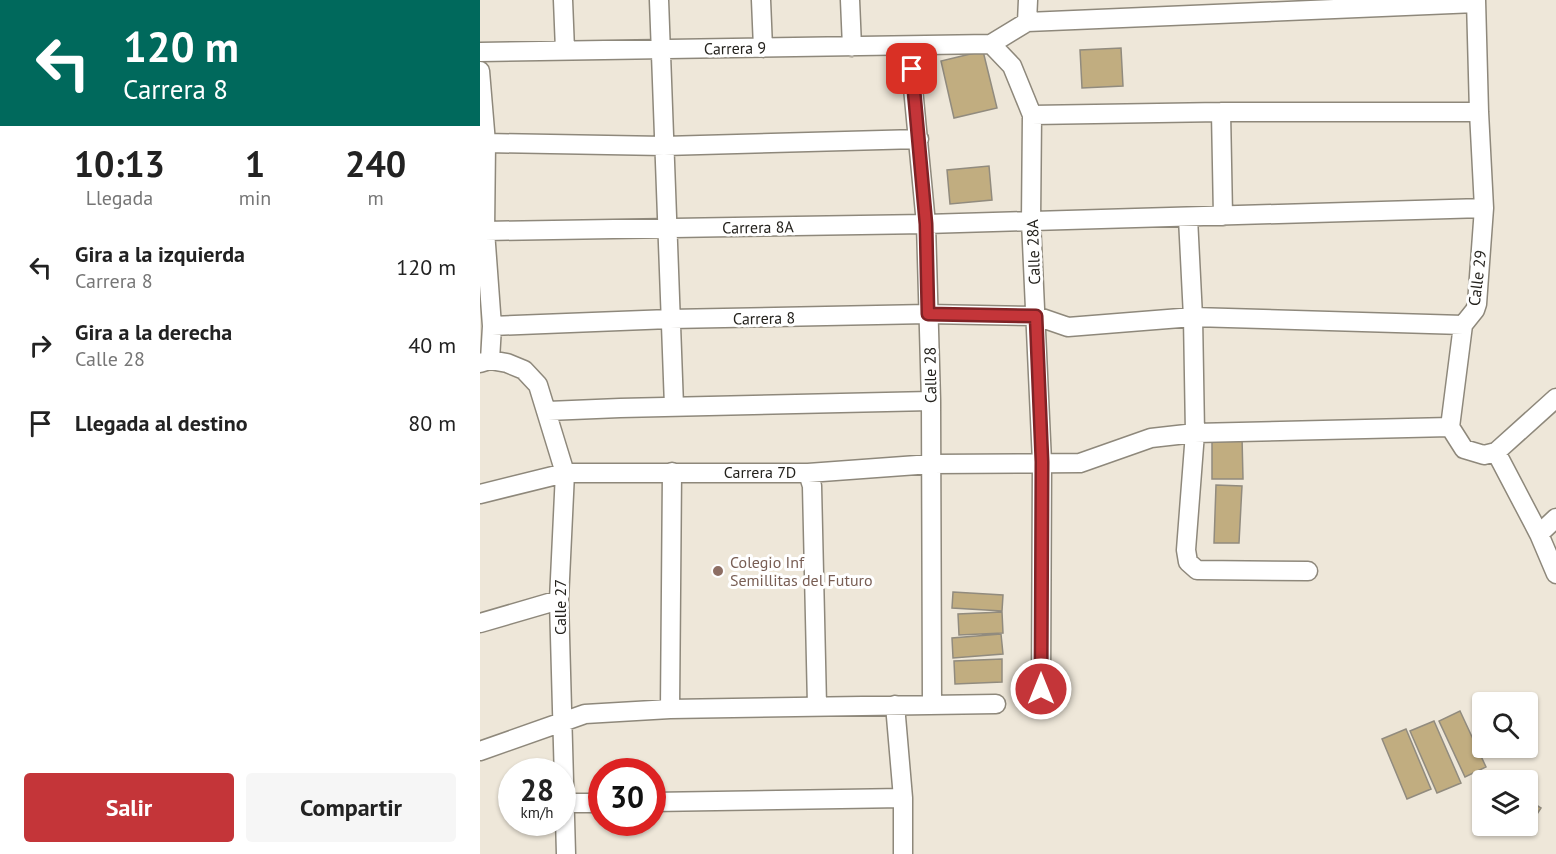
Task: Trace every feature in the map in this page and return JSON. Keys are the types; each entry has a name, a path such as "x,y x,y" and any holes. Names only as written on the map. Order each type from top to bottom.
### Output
{"street":[{"path":"563,0 565,50"},
{"path":"659,0 674,406"},
{"path":"761,0 763,48"},
{"path":"850,0 852,47"},
{"path":"1027,22 1028,0"},
{"path":"991,44 1027,22 1476,1"},
{"name":"Calle 29","path":"1450,427 1463,325 1477,304 1484,208 1476,1"},
{"name":"Carrera 9","path":"480,52 991,44"},
{"name":"Calle 28A","path":"991,44 1012,66 1032,115 1031,221 1042,462 1041,689"},
{"name":"Calle 28","path":"909,46 926,224 931,401 932,705"},
{"path":"480,71 486,143 485,231 492,326 485,362"},
{"path":"1221,112 1223,216"},
{"path":"1032,115 1479,112"},
{"path":"486,143 664,146 919,138"},
{"name":"Carrera 8A","path":"485,231 1188,218 1484,208"},
{"path":"1188,218 1195,433 1186,550 1188,562 1197,570 1308,571"},
{"name":"Carrera 8","path":"492,326 670,319 928,314 1036,316"},
{"path":"1036,316 1068,327 1193,317 1463,325"},
{"name":"Calle 27","path":"485,362 507,363 524,370 538,385 548,411 565,473 559,600 563,758"},
{"path":"1042,462 1080,463 1151,438 1195,433 1450,427 1464,449 1484,455 1496,452 1556,398"},
{"path":"548,411 931,401"},
{"path":"1496,452 1539,534 1556,574"},
{"name":"Carrera 7D","path":"480,494 565,473 808,472 931,464 1042,462"},
{"path":"670,709 672,472"},
{"path":"808,472 812,486 817,705"},
{"path":"1539,534 1556,518"},
{"path":"480,623 559,600"},
{"path":"480,751 585,714 817,705 996,704"},
{"path":"895,705 903,798 903,854"},
{"path":"666,802 903,798"},
{"name":"Calle 27","path":"565,836 566,854"}],"building":[{"path":"1121,48 1123,86 1082,88 1080,50"},
{"path":"983,51 997,108 954,118 941,61"},
{"path":"989,166 992,200 950,204 947,170"},
{"path":"1212,437 1242,437 1243,479 1212,479"},
{"path":"1216,485 1242,486 1239,543 1214,543"},
{"path":"953,592 1003,595 1002,611 952,608"},
{"path":"1002,612 1003,633 959,635 958,614"},
{"path":"1001,634 1003,654 953,658 952,638"},
{"path":"1002,659 1002,682 955,684 954,661"},
{"path":"1460,711 1472,737 1472,758 1482,758 1486,767 1472,770 1472,774 1465,777 1439,721"},
{"path":"1434,721 1461,783 1437,793 1410,731"},
{"path":"1406,729 1431,789 1407,799 1382,739"}],"place":[{"name":"Colegio Inf Semillitas del Futuro","path":"718,571"}],"route":[{"path":"912,69 926,224 928,314 1036,316 1042,462 1041,689"}]}
